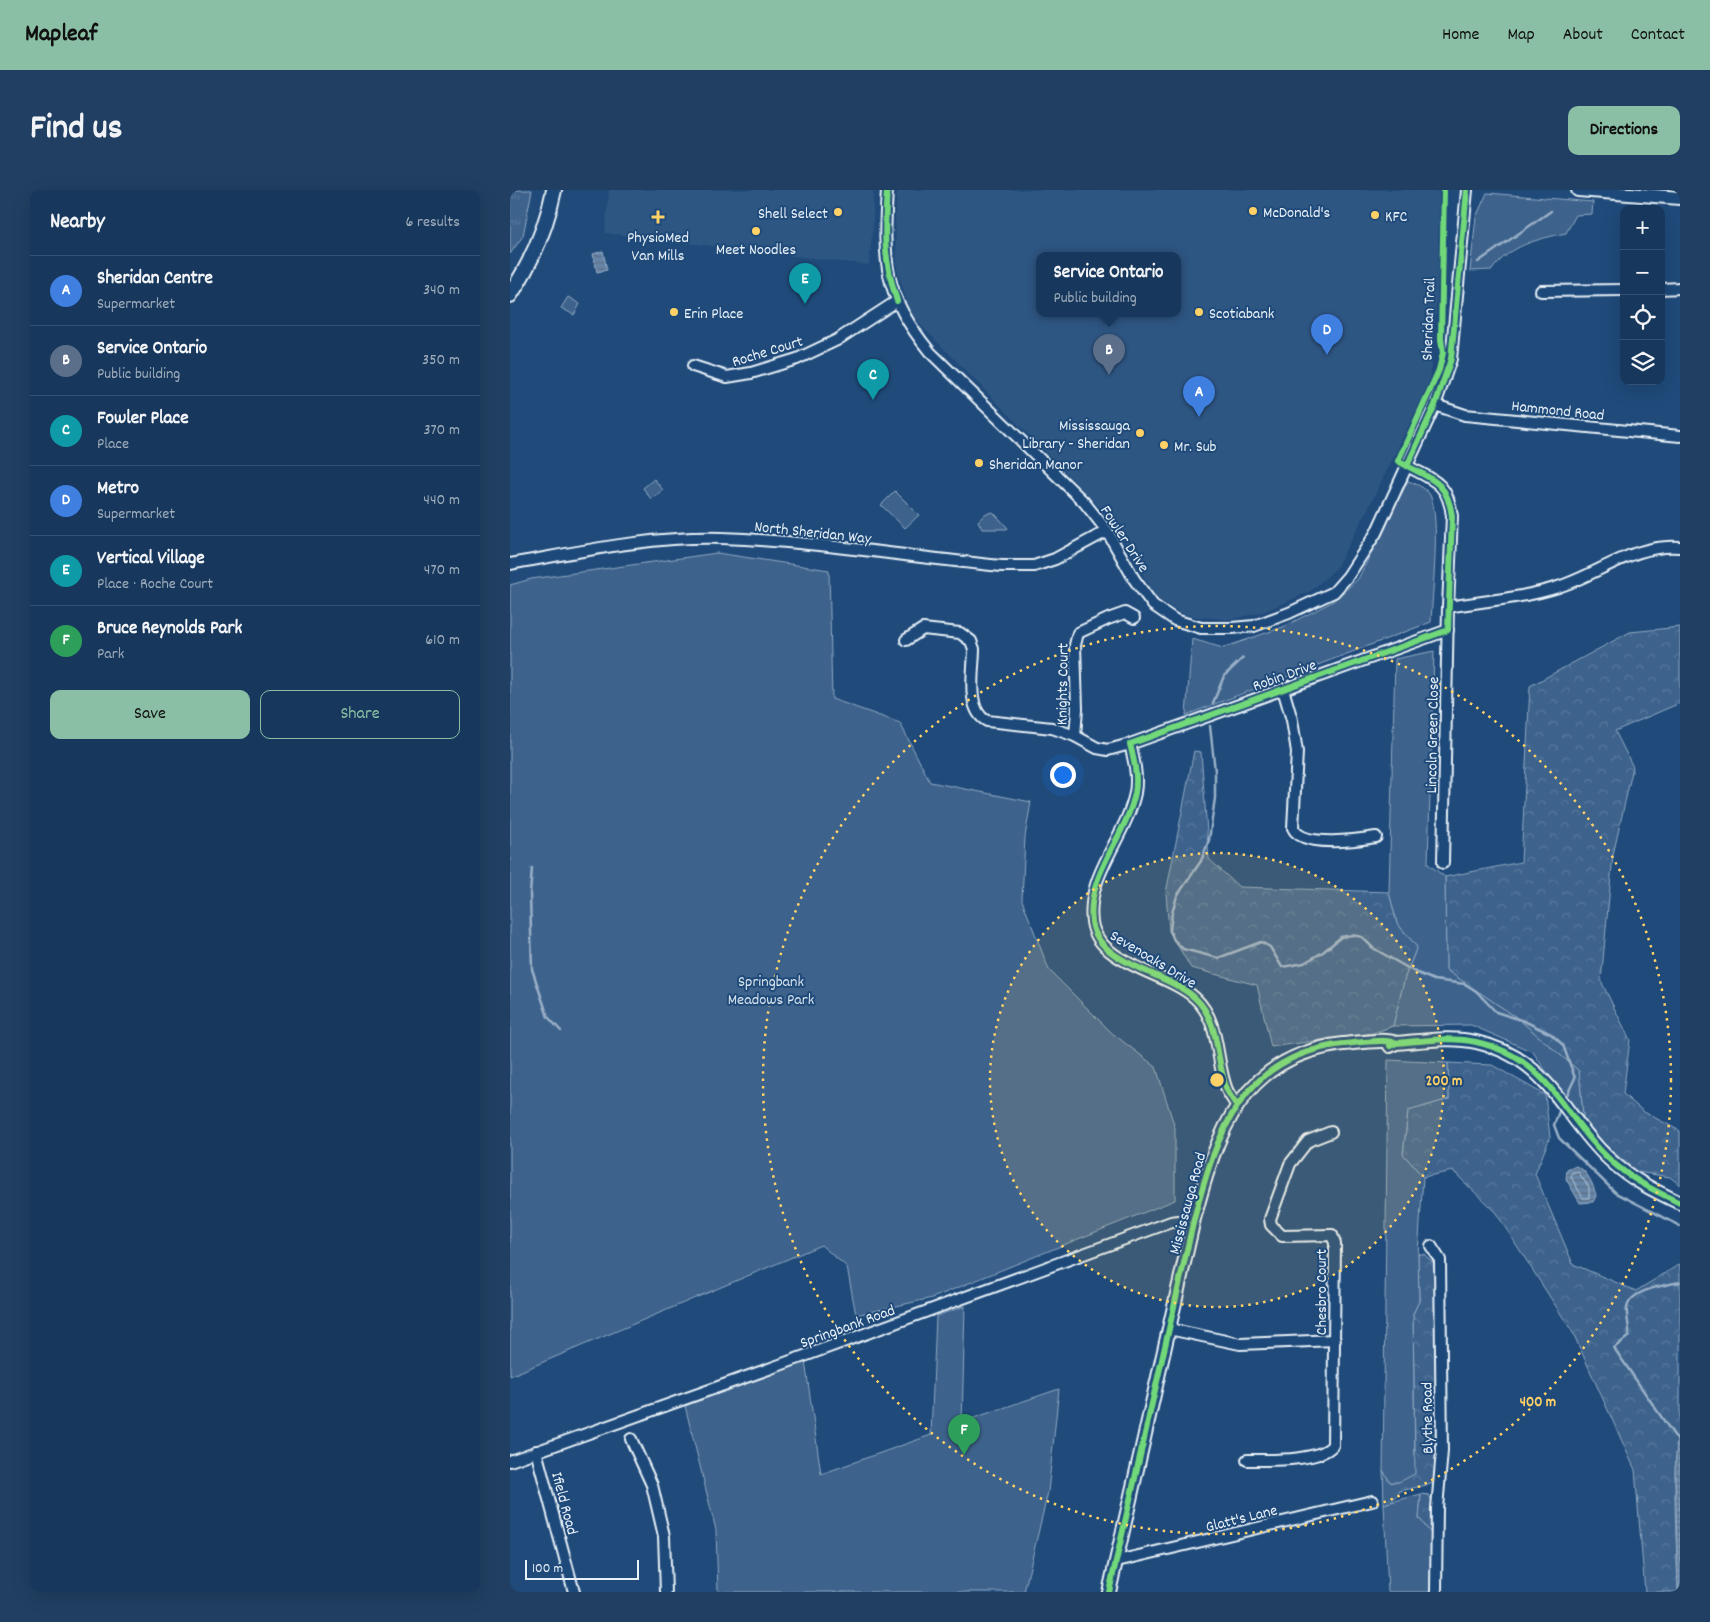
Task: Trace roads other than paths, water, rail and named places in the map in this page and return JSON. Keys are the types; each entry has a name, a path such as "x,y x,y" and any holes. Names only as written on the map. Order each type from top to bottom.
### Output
{"highway":[{"path":"510,295 539,245 554,190"}],"main road":[{"path":"1578,190 1680,198"},
{"name":"Mississauga Road","path":"1110,1592 1194,1219 1209,1162 1223,1128 1240,1103 1280,1073 1308,1059 1340,1051 1393,1046 1396,1043 1440,1040 1475,1042 1512,1054 1535,1070 1557,1094 1597,1147 1622,1170 1644,1185 1680,1203"}],"street":[{"name":"Fowler Drive","path":"887,190 884,246 890,279 897,301 910,328 930,352 1077,496 1107,531 1134,579 1153,605 1175,620 1200,628 1254,626 1289,613 1334,592 1348,576 1376,533 1435,404 1451,359 1467,190"},
{"path":"1665,289 1680,288"},
{"path":"1541,291 1620,290"},
{"name":"Roche Court","path":"693,366 717,376 727,377 797,359 837,340 897,301"},
{"name":"Hammond Road","path":"1435,404 1465,415 1680,436"},
{"name":"Lincoln Green Close","path":"1407,466 1442,485 1450,501 1452,516 1448,608 1443,863"},
{"name":"North Sheridan Way","path":"510,564 589,550 662,540 721,538 1002,566 1034,566 1055,559 1107,531"},
{"path":"1448,608 1555,588 1640,551 1668,546 1680,547"},
{"name":"Knights Court","path":"1075,736 1077,709 1075,646 1078,633 1092,625 1125,614 1134,618"},
{"name":"Robin Drive","path":"906,640 924,629 960,633 966,636 974,648 973,704 980,717 987,721 1036,725 1075,736 1087,745 1108,750 1130,744 1448,630"},
{"path":"1282,689 1292,720 1297,752 1293,828 1295,832 1310,840 1356,841 1376,837"},
{"name":"Sevenoaks Drive","path":"1130,744 1136,776 1135,793 1129,812 1104,864 1091,903 1094,933 1104,948 1156,977 1170,982 1195,998 1206,1012 1214,1032 1228,1091 1240,1103"},
{"name":"Chesbro Court","path":"1247,1460 1279,1461 1324,1452 1333,1445 1336,1251 1332,1235 1282,1236 1271,1225 1270,1219 1290,1164 1308,1141 1331,1132"},
{"name":"Springbank Road","path":"510,1461 1171,1222 1194,1219"},
{"name":"Blythe Road","path":"1431,1246 1440,1260 1442,1452 1436,1508 1436,1592"},
{"path":"1169,1329 1240,1344 1335,1340"},
{"path":"631,1439 652,1485 664,1536 666,1592"},
{"name":"Ifield Road","path":"536,1451 574,1592"},
{"name":"Glatt's Lane","path":"1117,1561 1372,1501"}],"water":[{"path":"603,251 607,270 597,272 593,254"},
{"path":"1576,1166 1587,1174 1592,1183 1596,1196 1593,1202 1580,1203 1566,1179 1567,1170"},
{"path":"1680,1438 1680,1592 1678,1592 1675,1470 1677,1442"}],"waterway":[{"path":"1478,262 1551,211"},
{"path":"1213,703 1224,676 1243,658"},
{"path":"1210,726 1215,771 1215,798 1209,840 1201,861 1177,896 1172,913 1170,931 1174,940 1183,949 1218,958 1261,942 1270,947 1282,967 1304,963 1323,952 1341,937 1352,935 1362,937 1373,948 1413,971 1434,980 1465,984 1476,991 1496,1012 1524,1021 1551,1034 1563,1045 1575,1078 1565,1099"},
{"path":"532,868 530,894 532,969 548,1017 561,1031"},
{"path":"1561,1106 1554,1125 1559,1138 1616,1193 1680,1226"},
{"path":"1680,1282 1657,1287 1634,1297 1627,1309 1629,1336 1614,1348 1680,1444"}],"place":[{"name":"McDonald's","path":"1253,211"},
{"name":"Shell Select","path":"838,212"},
{"name":"KFC","path":"1375,215"},
{"name":"PhysioMed Van Mills","path":"658,217"},
{"name":"Meet Noodles","path":"756,231"},
{"name":"Vertical Village","path":"805,304"},
{"name":"Erin Place","path":"674,312"},
{"name":"Scotiabank","path":"1199,312"},
{"name":"Metro","path":"1327,355"},
{"name":"Service Ontario","path":"1109,375"},
{"name":"Fowler Place","path":"873,400"},
{"name":"Sheridan Centre","path":"1199,417"},
{"name":"Mississauga Library - Sheridan","path":"1140,433"},
{"name":"Mr. Sub","path":"1164,445"},
{"name":"Sheridan Manor","path":"979,463"},
{"name":"Bruce Reynolds Park","path":"964,1455"}],"park label":[{"name":"Springbank Meadows Park","path":"771,989"}]}
